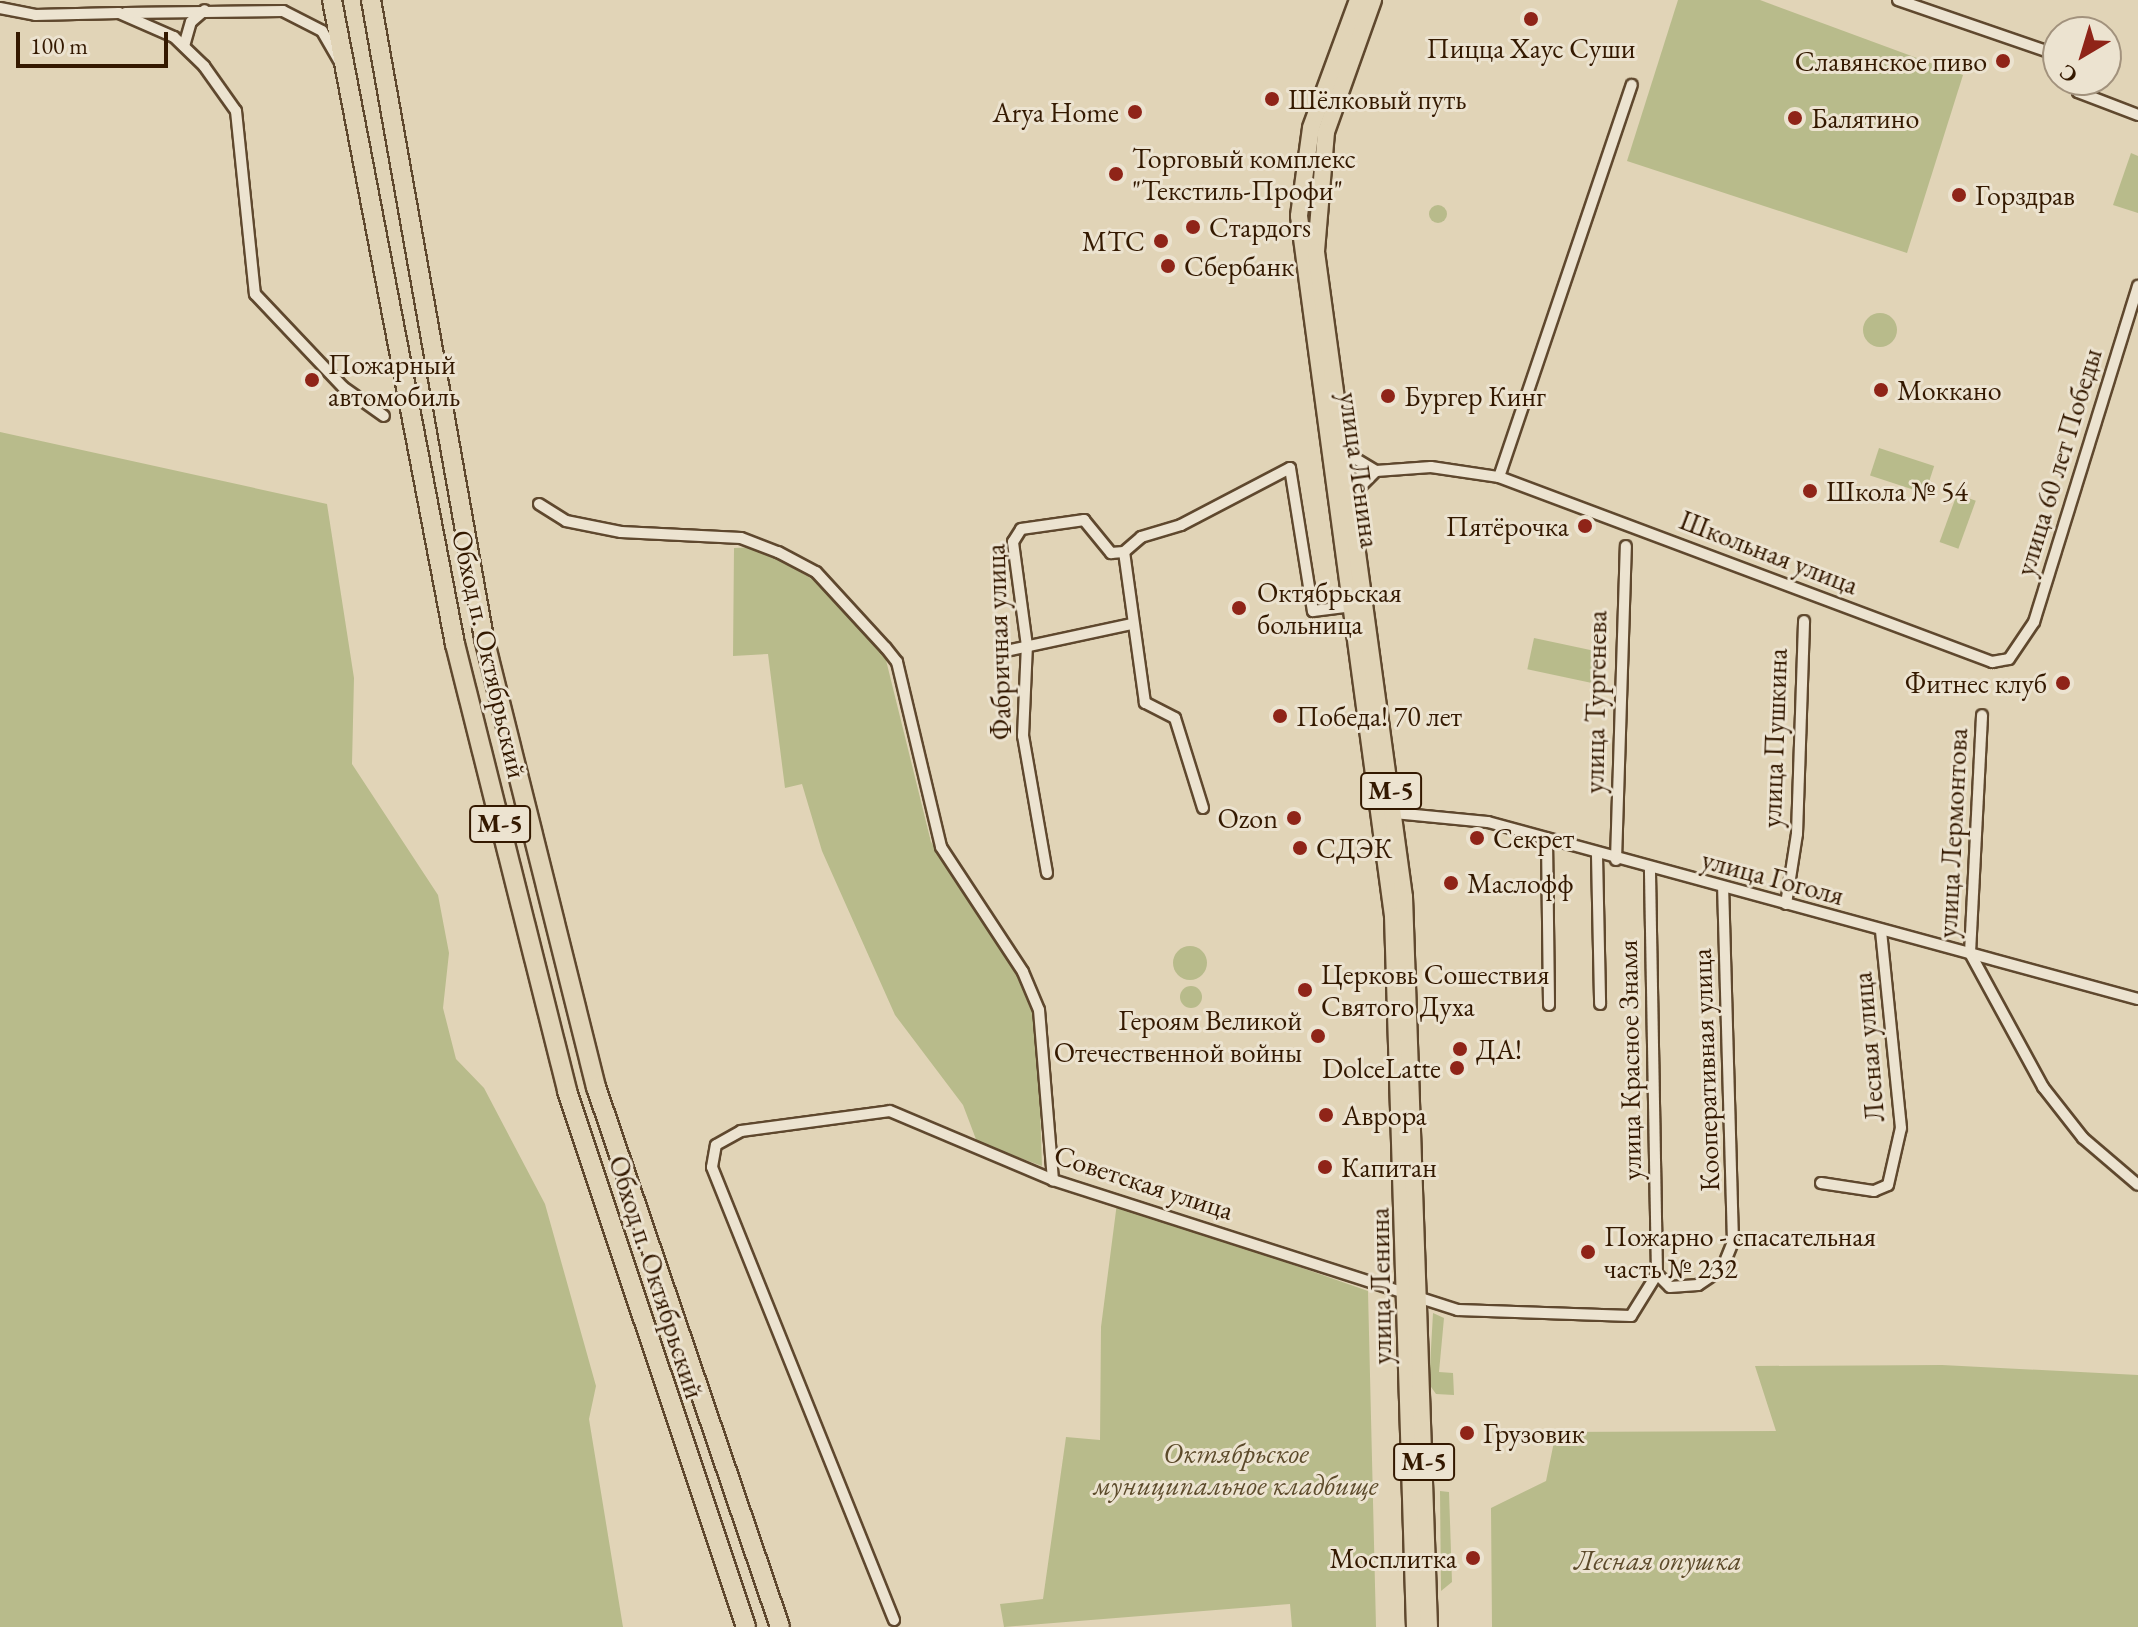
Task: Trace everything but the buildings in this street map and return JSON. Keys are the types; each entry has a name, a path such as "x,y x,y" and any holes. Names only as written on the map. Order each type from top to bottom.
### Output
{"highway":[{"name":"Обход п. Октябрьский","path":"332,0 455,644 567,1091 746,1627"},
{"name":"Обход п. Октябрьский","path":"371,0 484,638 596,1087 780,1627"}],"main road":[{"name":"улица Ленина","path":"1358,0 1311,128 1299,216 1393,916 1429,1627"},
{"name":"улица Ленина","path":"1373,0 1328,123 1316,184 1316,252 1394,813 1411,1000 1415,1627"}],"street":[{"path":"262,8 279,0"},
{"path":"1898,0 2042,50"},
{"path":"0,8 19,14 262,8 304,18 322,31 346,72"},
{"path":"184,46 191,22 205,10"},
{"path":"170,11 174,37"},
{"path":"119,13 174,37 236,111 255,294 343,387 384,416"},
{"path":"1499,477 1632,85"},
{"path":"2088,96 2138,115"},
{"name":"улица 60 лет Победы","path":"2020,650 2138,286"},
{"path":"1344,451 1376,471 1351,496"},
{"name":"Школьная улица","path":"1376,471 1431,467 1499,477 1992,662 2020,650"},
{"path":"1203,808 1175,718 1145,703 1124,552 1141,537 1181,525 1290,468 1313,611 1353,606"},
{"path":"539,504 566,521 621,532 741,538 778,552 816,572 897,662 941,847 1023,972 1039,1010 1053,1180"},
{"name":"Фабричная улица","path":"1047,873 1023,736 1027,646 1016,533 1084,520 1111,553 1124,552"},
{"name":"улица Тургенева","path":"1616,860 1626,546"},
{"name":"улица Пушкина","path":"1786,904 1797,834 1804,621"},
{"path":"1001,652 1132,624"},
{"name":"улица Лермонтова","path":"1970,953 1982,715"},
{"name":"улица Гоголя","path":"1394,813 1455,816 2138,999"},
{"path":"1547,840 1549,1005"},
{"name":"улица Красное Знамя","path":"1597,855 1600,1004"},
{"name":"улица Красное Знамя","path":"1650,870 1657,1274"},
{"name":"Кооперативная улица","path":"1657,1274 1670,1287 1698,1285 1722,1269 1733,1242 1723,888"},
{"name":"Лесная улица","path":"1821,1183 1874,1191 1888,1185 1901,1128 1881,930"},
{"path":"1970,953 2043,1087 2083,1138 2138,1185"},
{"name":"Советская улица","path":"894,1620 711,1158 725,1137 741,1131 870,1108 1053,1180 1413,1295"},
{"path":"1413,1295 1484,1314 1631,1316 1657,1274"}],"green space":[{"name":"Балятино","path":"1678,0 1760,0 1963,75 1907,253 1627,161"},
{"path":"2131,153 2138,156 2138,213 2113,205"},
{"path":"1438,205 1447,214 1438,223 1429,214"},
{"path":"1880,313 1892,318 1897,330 1892,342 1880,347 1868,342 1863,330 1868,318"},
{"path":"0,432 327,504 354,678 352,764 438,895 449,953 443,1008 456,1059 484,1088 545,1204 596,1386 589,1419 623,1627 0,1627"},
{"path":"1879,448 1934,466 1925,494 1870,476"},
{"path":"1957,494 1976,501 1958,549 1940,542"},
{"path":"758,547 832,591 885,656 931,842 1003,942 1037,1013 1042,1166 977,1142 963,1105 895,1015 822,851 802,784 785,788 768,654 733,656 734,548"},
{"path":"1534,638 1604,653 1598,684 1527,669"},
{"path":"1190,946 1202,951 1207,963 1202,975 1190,980 1178,975 1173,963 1178,951"},
{"path":"1191,986 1199,989 1202,997 1199,1005 1191,1008 1183,1005 1180,997 1183,989"},
{"name":"Октябрьское муниципальное кладбище","path":"1117,1203 1368,1291 1376,1627 1292,1627 1290,1604 1004,1627 1000,1604 1043,1599 1066,1437 1100,1440 1101,1327"},
{"path":"1433,1313 1444,1318 1439,1372 1453,1373 1454,1395 1436,1394 1429,1384"},
{"name":"Лесная опушка","path":"1942,1365 2138,1375 2138,1627 1492,1627 1491,1508 1546,1481 1556,1432 1776,1431 1755,1366"},
{"path":"1440,1491 1449,1492 1452,1582 1441,1591"}],"place":[{"name":"Пицца Хаус Суши","path":"1531,19"},
{"name":"Славянское пиво","path":"2003,61"},
{"name":"Шёлковый путь","path":"1272,99"},
{"name":"Arya Home","path":"1135,112"},
{"name":"Балятино","path":"1795,118"},
{"name":"Торговый комплекс \"Текстиль-Профи\"","path":"1116,174"},
{"name":"Горздрав","path":"1959,195"},
{"name":"Стардогs","path":"1193,227"},
{"name":"МТС","path":"1161,241"},
{"name":"Сбербанк","path":"1168,266"},
{"name":"Пожарный автомобиль","path":"312,380"},
{"name":"Моккано","path":"1881,390"},
{"name":"Бургер Кинг","path":"1388,396"},
{"name":"Школа № 54","path":"1810,491"},
{"name":"Пятёрочка","path":"1585,526"},
{"name":"Октябрьская больница","path":"1239,608"},
{"name":"Фитнес клуб","path":"2063,683"},
{"name":"Победа! 70 лет","path":"1280,716"},
{"name":"Ozon","path":"1294,818"},
{"name":"Секрет","path":"1477,838"},
{"name":"СДЭК","path":"1300,848"},
{"name":"Маслофф","path":"1451,883"},
{"name":"Церковь Сошествия Святого Духа","path":"1305,990"},
{"name":"Героям Великой Отечественной войны","path":"1318,1036"},
{"name":"ДА!","path":"1460,1049"},
{"name":"DolceLatte","path":"1457,1068"},
{"name":"Аврора","path":"1326,1115"},
{"name":"Капитан","path":"1325,1167"},
{"name":"Пожарно - спасательная часть № 232","path":"1588,1252"},
{"name":"Грузовик","path":"1467,1433"},
{"name":"Мосплитка","path":"1473,1558"}]}
